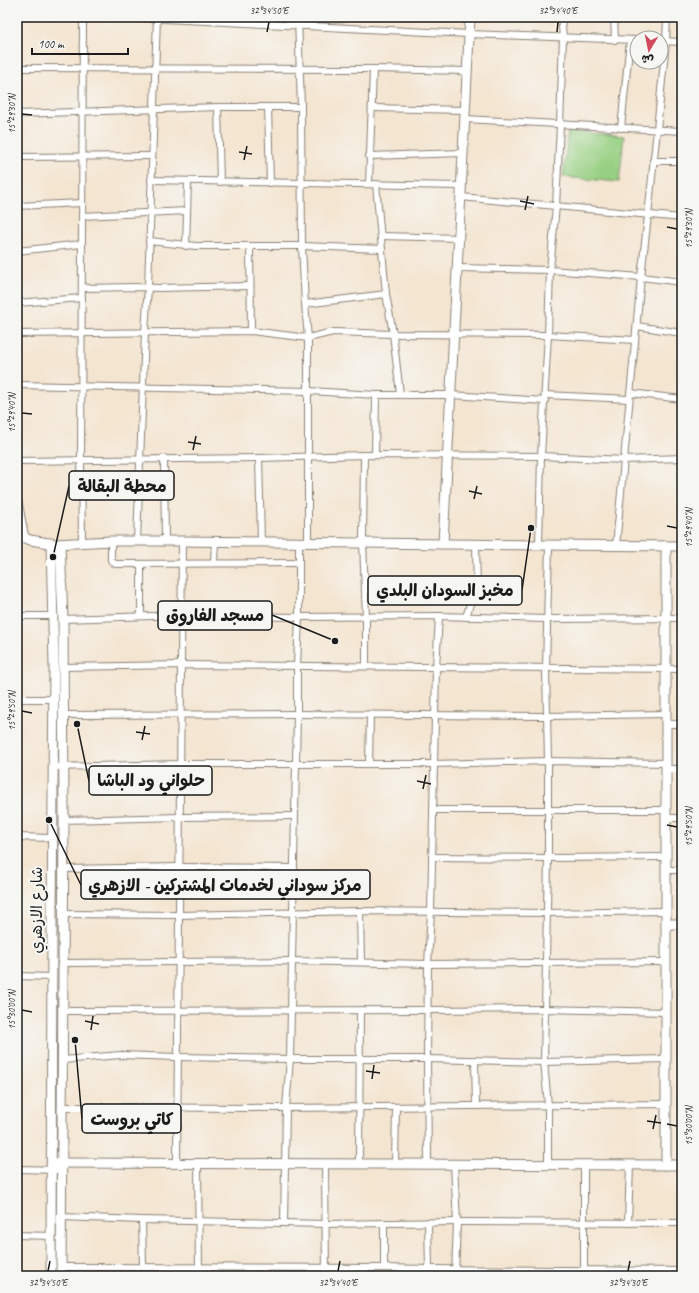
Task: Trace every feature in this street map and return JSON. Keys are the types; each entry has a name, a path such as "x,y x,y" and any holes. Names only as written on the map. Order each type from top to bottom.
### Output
{"street":[{"path":"82,542 81,386 84,113 83,17"},
{"path":"126,17 469,34 629,40"},
{"path":"284,1223 286,1108 290,1059 299,563 304,542 308,456 308,338 302,246 301,107 298,17"},
{"path":"443,544 470,17"},
{"path":"539,545 550,270 556,206 560,124 563,37 560,17"},
{"path":"614,17 615,40"},
{"path":"665,30 667,17"},
{"path":"137,541 139,459 148,287 157,18"},
{"path":"669,41 682,42"},
{"path":"621,128 629,50"},
{"path":"17,68 372,69 467,71"},
{"path":"369,184 372,69"},
{"path":"616,546 629,396 657,130 661,70"},
{"path":"268,107 270,183"},
{"path":"17,114 301,107"},
{"path":"218,108 220,182"},
{"path":"372,108 560,124 682,131"},
{"path":"369,156 463,153"},
{"path":"17,157 152,156"},
{"path":"653,161 682,161"},
{"path":"151,180 461,186"},
{"path":"186,246 188,181"},
{"path":"376,184 386,294 393,334 400,394"},
{"path":"461,197 648,216 682,218"},
{"path":"17,206 82,203"},
{"path":"82,216 187,211"},
{"path":"381,236 459,238"},
{"path":"149,241 186,246 302,246 382,249"},
{"path":"17,251 82,244"},
{"path":"250,246 251,331"},
{"path":"457,268 550,270 641,277 682,282"},
{"path":"82,288 250,286"},
{"path":"305,304 386,294"},
{"path":"17,303 82,298"},
{"path":"637,326 682,333"},
{"path":"17,334 251,331 308,338 333,332 548,335 635,340"},
{"path":"17,385 308,391 376,395 400,394 545,398 629,396 682,399"},
{"path":"375,455 376,395"},
{"path":"17,461 364,455 542,456 624,460 682,458"},
{"path":"364,455 363,543 366,666"},
{"path":"164,458 165,541"},
{"path":"259,458 261,542"},
{"path":"17,502 21,536 55,544 111,541 214,541 682,546"},
{"path":"111,541 111,560 114,564 299,563"},
{"path":"176,1163 182,541"},
{"path":"214,541 214,563"},
{"name":"شارع الازهري","path":"51,1276 52,838 55,544"},
{"name":"شارع الازهري","path":"55,544 63,619 64,715 64,963 61,1272"},
{"path":"466,617 471,601 477,592 476,544"},
{"path":"548,1165 548,1105 544,1062 548,858 546,668 549,545"},
{"path":"666,546 666,1165"},
{"path":"141,564 141,616"},
{"path":"63,619 182,615 299,617 439,616 548,619 682,618"},
{"path":"17,616 54,616"},
{"path":"428,1164 428,964 431,912 436,668 439,616"},
{"path":"63,667 181,665 682,669"},
{"path":"17,699 54,699"},
{"path":"369,764 370,714"},
{"path":"64,715 436,714 547,716 666,714"},
{"path":"666,724 682,724"},
{"path":"53,767 180,764 434,764 548,761 666,766 682,769"},
{"path":"433,810 548,809 666,814 682,818"},
{"path":"64,820 295,816"},
{"path":"17,837 52,838"},
{"path":"432,857 666,857"},
{"path":"64,869 179,867 294,868"},
{"path":"667,870 682,870"},
{"path":"63,914 179,915 360,912 666,911"},
{"path":"360,912 361,962"},
{"path":"666,924 682,924"},
{"path":"64,963 178,961 292,961 428,964 666,962"},
{"path":"17,976 52,977"},
{"path":"63,1011 428,1010 545,1008 666,1012"},
{"path":"358,1164 360,1010"},
{"path":"62,1060 120,1055 544,1062 666,1059"},
{"path":"475,1060 476,1106"},
{"path":"62,1107 286,1108 666,1104"},
{"path":"395,1164 396,1107"},
{"path":"17,1169 51,1166 61,1167 176,1163 682,1165"},
{"path":"198,1163 199,1276"},
{"path":"325,1164 326,1276"},
{"path":"454,1164 457,1222 456,1273"},
{"path":"584,1165 584,1273"},
{"path":"628,1223 630,1165"},
{"path":"61,1217 326,1224 428,1222 682,1223"},
{"path":"142,1220 143,1267"},
{"path":"428,1222 429,1269"},
{"path":"384,1223 384,1268"},
{"path":"17,1234 51,1236"},
{"path":"61,1272 143,1267 384,1268 429,1269 456,1273 682,1271"}],"green space":[{"path":"568,131 624,136 619,182 563,177"}],"place":[{"name":"مخبز السودان البلدي","path":"531,528"},
{"name":"محطة البقالة","path":"53,557"},
{"name":"مسجد الفاروق","path":"335,641"},
{"name":"حلواني ود الباشا","path":"77,724"},
{"name":"مركز سوداني لخدمات المشتركين - الازهري","path":"49,820"},
{"name":"كاتي بروست","path":"75,1040"}]}
